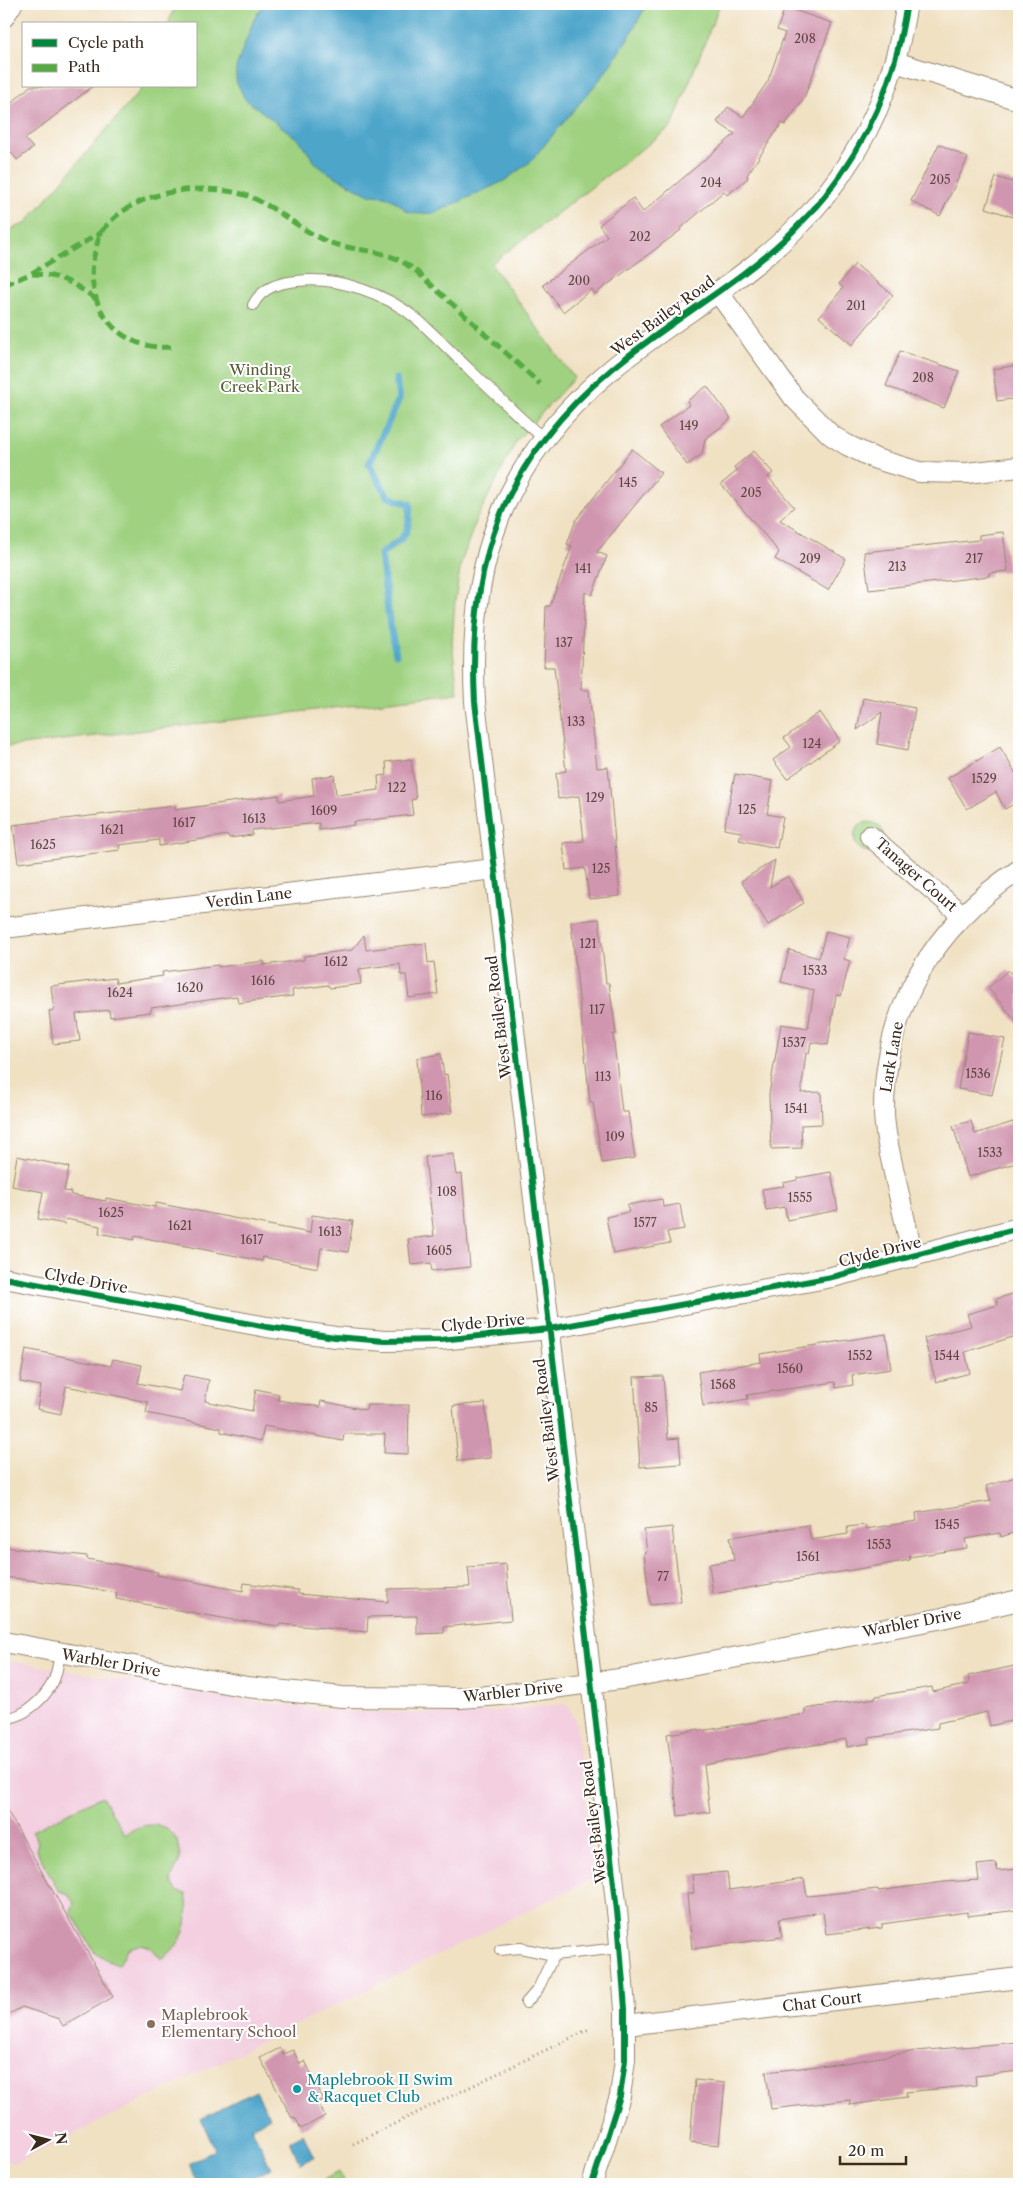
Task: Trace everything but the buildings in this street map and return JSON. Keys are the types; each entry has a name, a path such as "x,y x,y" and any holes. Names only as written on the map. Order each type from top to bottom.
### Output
{"street":[{"path":"4,17 12,4"},
{"name":"West Bailey Road","path":"592,2184 620,2096 625,2060 626,2025 620,1948 591,1683 475,702 473,660 476,605 486,556 502,509 543,438 566,411 613,368 760,261 792,232 827,193 846,166 869,125 895,62 907,4"},
{"path":"895,62 1019,100"},
{"path":"718,292 794,398 831,435 847,445 869,456 919,472 967,473 1019,467"},
{"name":"Tanager Court","path":"870,836 962,915"},
{"name":"Verdin Lane","path":"4,928 494,869"},
{"name":"Lark Lane","path":"913,1257 884,1113 889,1058 894,1034 910,988 938,942 962,915 1019,870"},
{"name":"Clyde Drive","path":"4,1278 267,1327 336,1337 385,1341 440,1340 549,1329 832,1277 1019,1228"},
{"name":"Warbler Drive","path":"4,1642 60,1654 247,1687 342,1697 460,1698 501,1695 627,1678 938,1619 1019,1600"},
{"name":"Chat Court","path":"626,2025 1019,1978"}],"lane":[{"path":"253,305 258,296 268,288 284,282 302,280 339,283 379,297 417,319 543,438"},
{"path":"4,1718 13,1718 26,1711 46,1692 54,1681 60,1654"},
{"path":"500,1950 520,1948 554,1955 620,1948"},
{"path":"526,2003 538,1989 554,1955"}],"path":[{"path":"354,2144 589,2029"}],"shaded area":[{"name":"Maplebrook Elementary School","path":"4,1660 211,1695 330,1710 412,1713 483,1712 563,1704 569,1707 576,1723 594,1878 20,2161 14,2163 4,2160"}],"green space":[{"name":"Winding Creek Park","path":"176,4 720,4 672,126 491,264 574,378 517,440 476,520 461,563 455,600 452,643 458,693 4,747 4,232 25,224 142,88 198,88 198,22 169,22"},
{"path":"869,822 880,826 884,837 880,848 869,852 858,848 854,837 858,826"},
{"path":"102,1796 125,1835 133,1829 142,1826 160,1826 174,1836 178,1844 180,1859 171,1881 178,1892 186,1894 186,1922 184,1931 175,1947 161,1959 152,1948 141,1944 127,1949 119,1965 94,1952 71,1912 74,1903 67,1893 59,1891 36,1850 38,1842 32,1831"},
{"path":"339,2172 345,2184 315,2184"}],"water":[{"path":"264,4 647,4 629,37 602,77 530,162 504,181 435,213 417,214 406,211 398,203 385,196 369,195 327,172 316,164 299,140 245,99 236,81 236,67 254,19"},
{"path":"256,2091 270,2117 252,2128 271,2168 239,2184 198,2184 189,2164 215,2150 201,2119"},
{"path":"303,2134 314,2157 300,2164 290,2141"}],"waterway":[{"path":"396,379 399,399 369,464 388,497 410,504 409,523 405,534 381,554 390,627 396,654"}],"marked path":[{"path":"171,347 152,346 135,342 109,322 100,308 94,292 92,275 99,237 115,217 148,198 187,190 227,191 256,199 304,229 333,244 388,255 405,263 540,384"},
{"path":"4,285 30,274 102,232"},
{"path":"32,274 59,278 96,299"}],"cycle path":[{"path":"592,2184 620,2096 625,2060 625,2009 618,1920 588,1653 475,702 474,651 478,604 486,559 500,517 519,477 543,440 574,404 612,369 657,334 727,286 771,251 809,214 840,175 854,154 877,110 898,49 907,4"},
{"path":"4,1278 267,1327 335,1337 385,1341 440,1340 549,1329 832,1277 1019,1228"}],"place":[{"name":"Maplebrook Elementary School","path":"151,2024"},
{"name":"Maplebrook II Swim & Racquet Club","path":"297,2089"}]}
